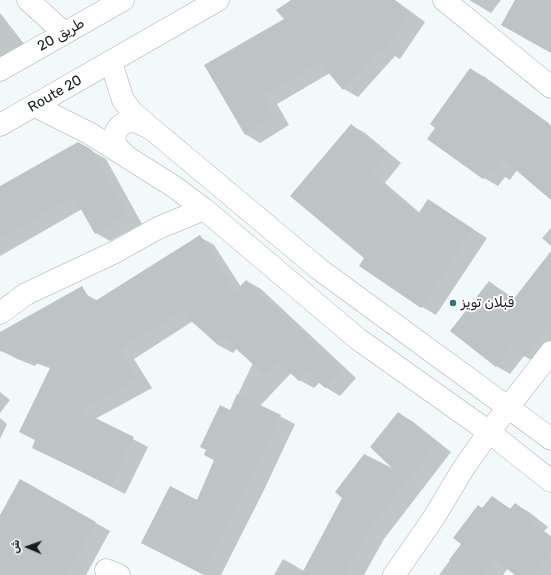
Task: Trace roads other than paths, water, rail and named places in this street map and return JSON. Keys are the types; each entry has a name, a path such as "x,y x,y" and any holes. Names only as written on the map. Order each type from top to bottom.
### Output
{"street":[{"path":"28,0 64,33"},
{"name":"طريق 20","path":"0,70 122,0"},
{"path":"218,0 111,62 123,100 133,113 319,269 551,439"},
{"path":"444,0 551,87"},
{"name":"Route 20","path":"0,126 111,62"},
{"path":"35,106 89,133 173,186 204,209 235,237 358,339 488,432 551,481"},
{"path":"127,157 117,146 115,141 116,131 119,126 129,121 137,122 153,130"},
{"path":"0,313 26,294 114,252 158,228 204,209"},
{"path":"394,575 433,519 462,469 488,432 551,352"}],"place":[{"name":"قبلان تويز","path":"453,303"}]}
